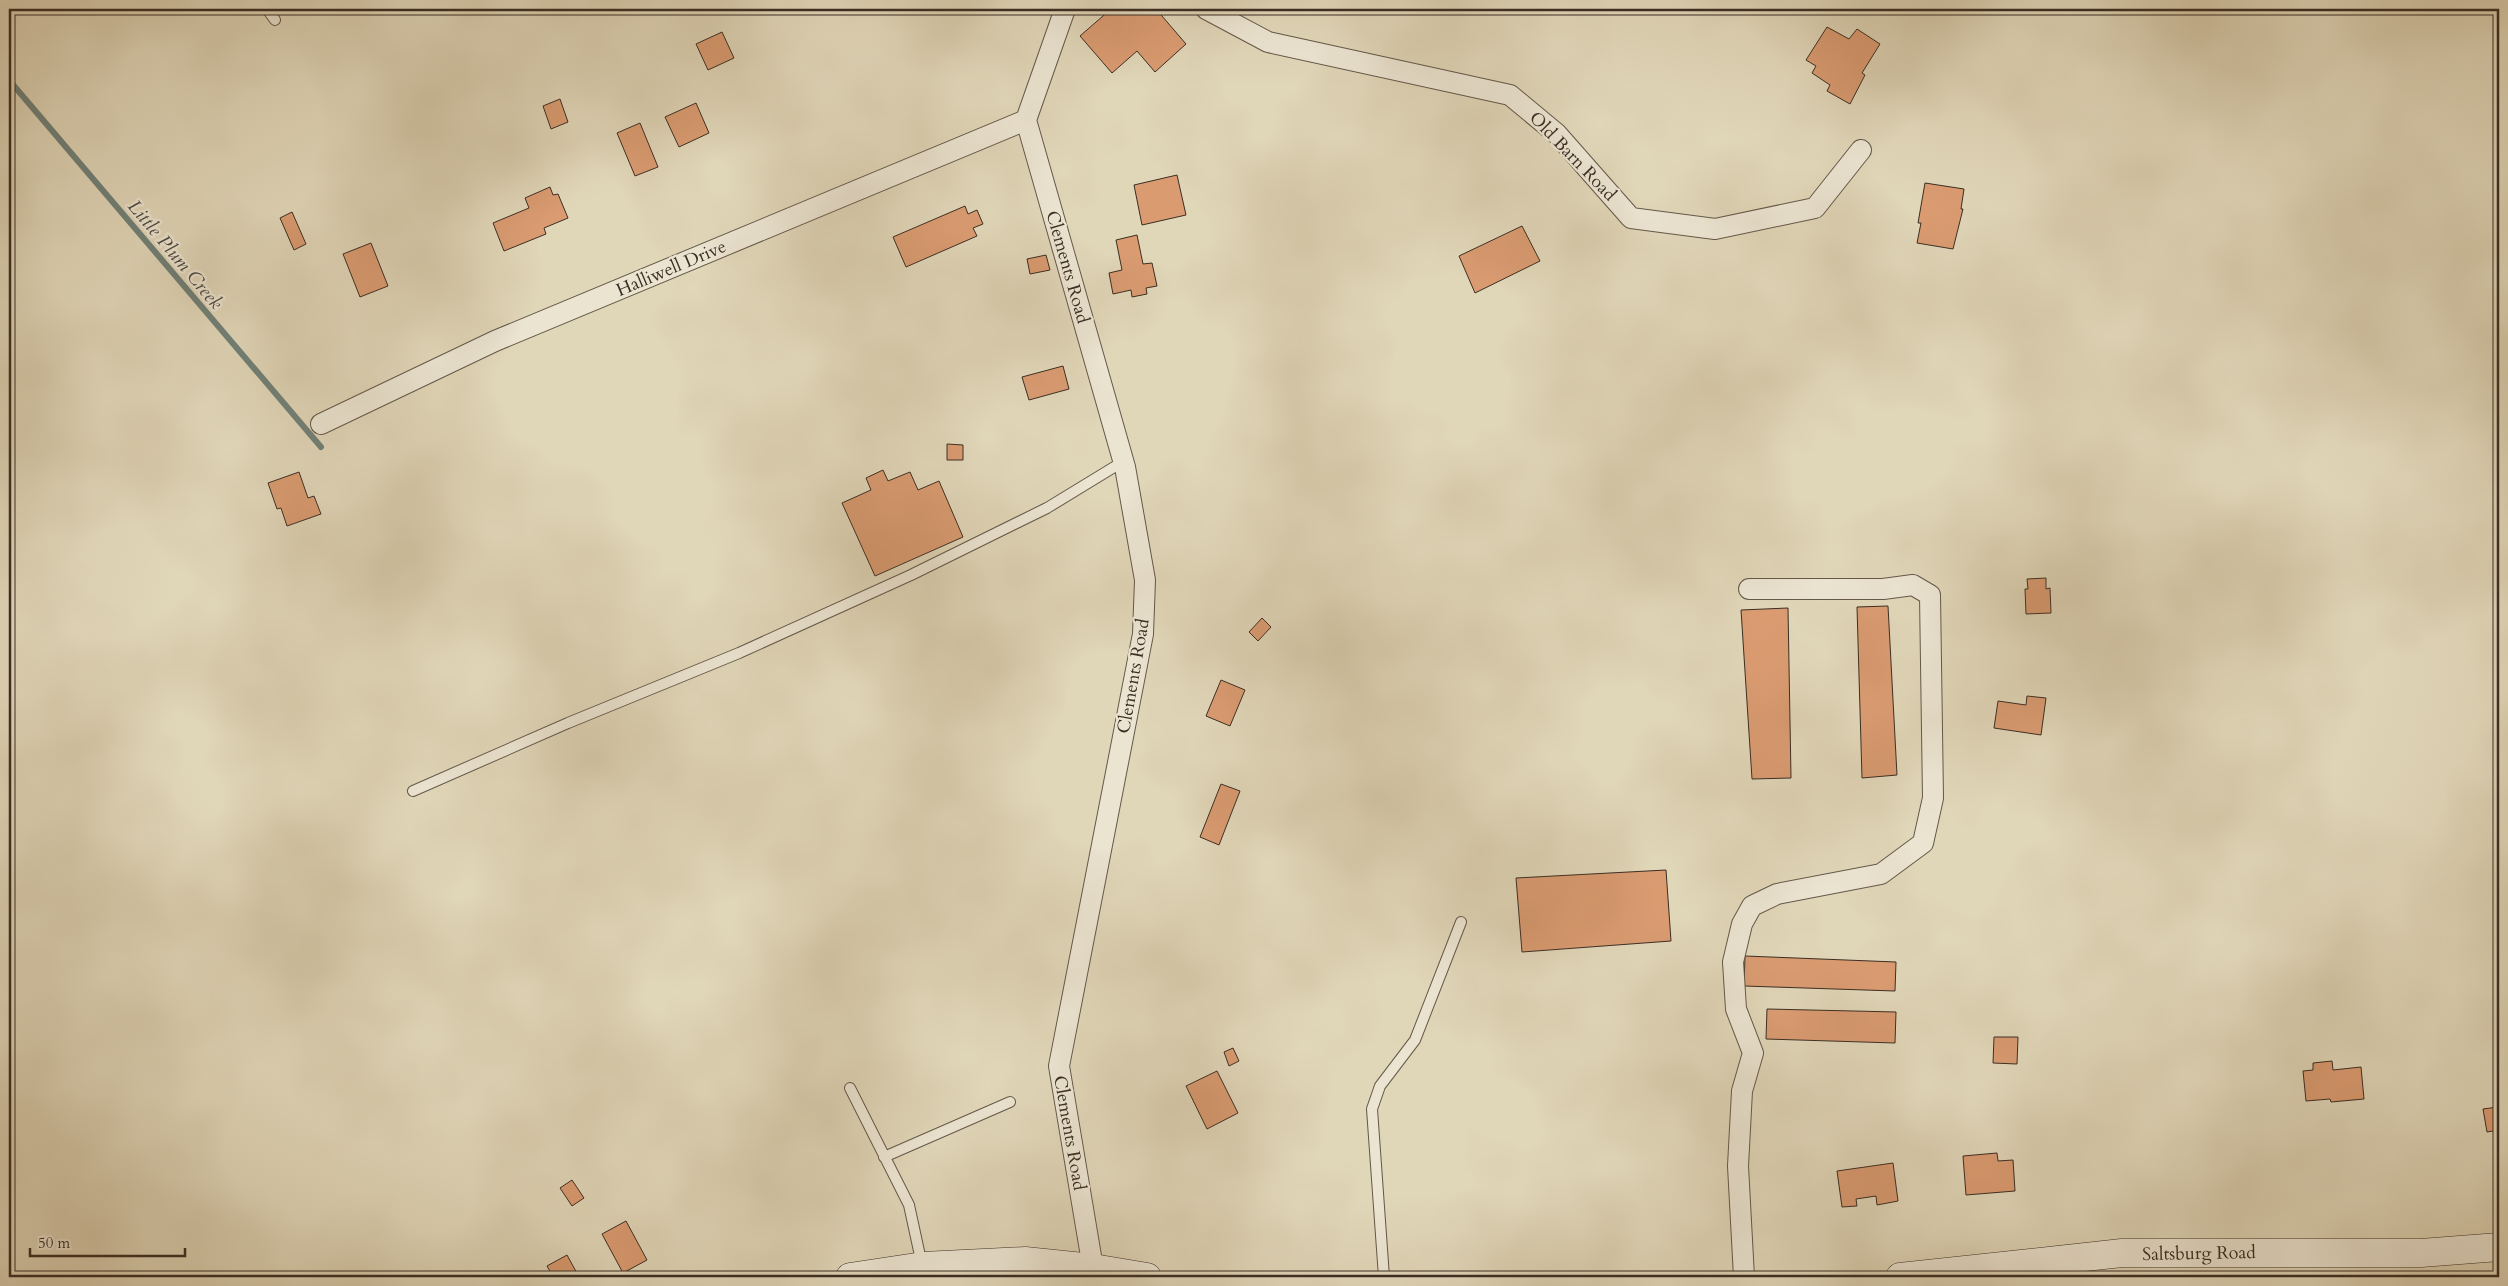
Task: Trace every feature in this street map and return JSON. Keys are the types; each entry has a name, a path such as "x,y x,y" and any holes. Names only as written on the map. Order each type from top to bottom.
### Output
{"main road":[{"name":"Saltsburg Road","path":"1900,1277 2122,1254 2420,1254 2472,1251 2499,1247"},
{"path":"850,1277 923,1266 1025,1261 1093,1268 1147,1277"}],"street":[{"path":"1026,120 1065,9"},
{"name":"Old Barn Road","path":"1206,9 1268,42 1510,95 1557,134 1631,218 1715,229 1815,208 1861,150"},
{"name":"Halliwell Drive","path":"321,424 496,341 1026,120"},
{"name":"Clements Road","path":"1026,120 1124,462 1145,580 1143,634 1058,1066 1093,1268"},
{"path":"1744,1277 1738,1166 1742,1091 1753,1053 1736,1009 1733,962 1742,924 1752,906 1777,894 1881,874 1923,843 1933,798 1930,595 1913,585 1883,589 1749,589"}],"lane":[{"path":"267,9 275,20"},
{"path":"413,791 568,723 739,653 911,575 1047,508 1124,462"},
{"path":"1384,1277 1372,1109 1380,1086 1416,1040 1461,922"},
{"path":"850,1088 909,1204 923,1266"},
{"path":"884,1157 1010,1102"}],"building":[{"path":"1111,9 1156,9 1186,44 1155,72 1137,51 1112,73 1080,36"},
{"path":"1827,27 1849,39 1857,29 1880,44 1862,73 1865,75 1850,104 1827,91 1830,85 1812,73 1816,66 1806,60"},
{"path":"722,32 734,58 708,70 696,44"},
{"path":"560,99 568,122 551,129 543,106"},
{"path":"696,103 709,133 679,147 665,117"},
{"path":"640,123 658,167 635,176 617,133"},
{"path":"1177,175 1186,215 1142,225 1134,185"},
{"path":"1925,183 1964,189 1961,209 1963,209 1953,249 1917,243 1921,223 1918,223"},
{"path":"550,187 553,195 558,194 568,218 544,228 546,234 504,251 493,223 529,208 525,198"},
{"path":"965,206 968,214 977,210 983,224 973,228 977,236 906,267 893,237"},
{"path":"292,212 306,244 294,250 280,218"},
{"path":"1522,226 1540,261 1475,293 1459,256"},
{"path":"1137,235 1143,264 1152,263 1157,286 1146,288 1147,294 1132,297 1131,290 1113,294 1109,273 1122,270 1116,240"},
{"path":"371,243 388,286 360,297 343,254"},
{"path":"1046,255 1050,270 1030,274 1027,259"},
{"path":"1063,366 1069,389 1029,400 1022,377"},
{"path":"947,444 963,445 963,460 947,460"},
{"path":"883,470 888,481 910,472 918,490 939,481 963,537 875,576 842,503 871,490 866,478"},
{"path":"299,472 308,498 314,496 321,514 287,526 281,508 277,509 268,483"},
{"path":"2046,578 2046,589 2050,588 2051,613 2026,614 2025,589 2028,589 2027,579"},
{"path":"1888,606 1897,775 1862,778 1857,607"},
{"path":"1788,608 1791,778 1752,779 1741,610"},
{"path":"1262,618 1271,627 1258,641 1249,632"},
{"path":"1221,680 1245,690 1230,726 1206,716"},
{"path":"2027,696 2046,698 2041,735 1994,728 1998,701 2026,705"},
{"path":"1221,784 1240,791 1219,845 1200,837"},
{"path":"1666,870 1671,941 1522,952 1516,878"},
{"path":"1745,956 1896,962 1895,991 1744,986"},
{"path":"1767,1009 1896,1012 1895,1043 1766,1039"},
{"path":"1994,1037 2018,1037 2017,1064 1993,1063"},
{"path":"1233,1048 1239,1061 1229,1066 1224,1052"},
{"path":"2332,1061 2333,1070 2361,1067 2364,1099 2331,1102 2330,1099 2306,1101 2303,1071 2313,1070 2313,1063"},
{"path":"1217,1071 1238,1113 1207,1129 1186,1086"},
{"path":"2498,1107 2499,1130 2487,1132 2483,1109"},
{"path":"1997,1153 1998,1161 2013,1160 2015,1191 1966,1195 1963,1156"},
{"path":"1893,1163 1898,1201 1877,1205 1876,1196 1856,1199 1857,1206 1842,1207 1837,1171"},
{"path":"572,1180 584,1198 572,1206 560,1188"},
{"path":"626,1221 647,1260 623,1273 602,1234"},
{"path":"567,1255 579,1277 553,1277 547,1266"}],"waterway":[{"name":"Little Plum Creek","path":"9,80 321,447"}]}
